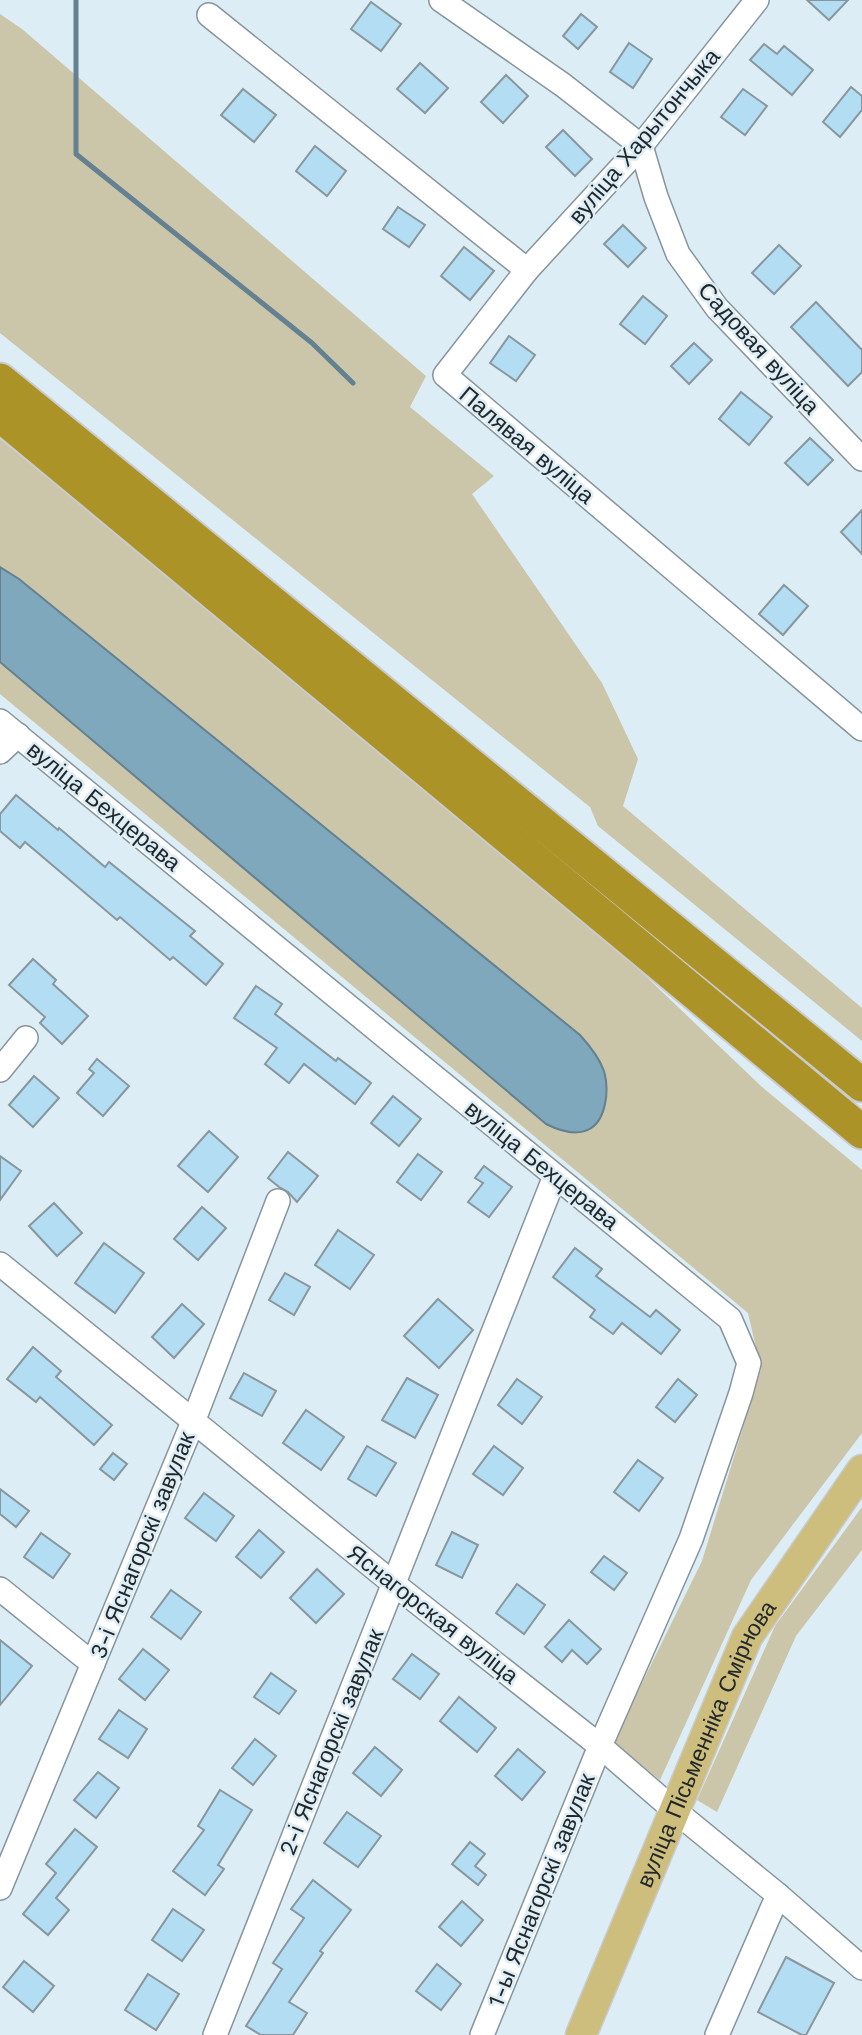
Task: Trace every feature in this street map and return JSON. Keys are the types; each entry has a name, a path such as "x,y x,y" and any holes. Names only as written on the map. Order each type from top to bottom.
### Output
{"highway":[{"path":"0,380 862,1085"},
{"path":"0,415 862,1132"}],"main road":[{"name":"вуліца Пісьменніка Смірнова","path":"581,2035 747,1637 862,1470"}],"street":[{"path":"442,0 563,85 641,146"},
{"name":"вуліца Харытончыка","path":"527,270 641,146 757,0"},
{"path":"209,15 527,270"},
{"name":"Садовая вуліца","path":"641,146 656,197 678,254 717,308 862,459"},
{"name":"Палявая вуліца","path":"527,270 445,374 862,729"},
{"path":"0,752 9,728"},
{"name":"вуліца Бехцерава","path":"9,728 730,1319 749,1363 741,1393 691,1539 600,1746"},
{"path":"0,1070 26,1038"},
{"name":"2-і Яснагорскі завулак","path":"215,2035 555,1176"},
{"name":"3-і Яснагорскі завулак","path":"0,1888 193,1422 278,1201"},
{"name":"Яснагорская вуліца","path":"0,1264 394,1584 600,1746 862,1968"},
{"path":"0,1589 93,1664"},
{"name":"1-ы Яснагорскі завулак","path":"482,2035 600,1746"},
{"path":"717,2035 778,1895"}],"shaded area":[{"path":"0,14 22,29 426,376 410,407 494,476 472,494 602,683 638,759 623,806 862,1008 862,1041 598,826 590,807 0,333"},
{"path":"0,439 593,926 762,1087 862,1170 862,1433 751,1580 660,1780 613,1742 702,1561 761,1369 748,1313 0,694"},
{"path":"862,1507 862,1550 796,1636 717,1812 697,1800 775,1626"}],"water":[{"path":"0,567 19,579 580,1035 597,1056 605,1075 605,1104 596,1123 583,1132 565,1131 546,1124 0,662"}],"building":[{"path":"807,0 848,0 829,20"},
{"path":"371,2 401,24 381,51 351,29"},
{"path":"581,14 597,27 578,49 563,36"},
{"path":"629,43 652,59 633,88 610,72"},
{"path":"764,44 777,54 784,46 813,70 792,95 750,60"},
{"path":"420,63 448,88 425,113 397,89"},
{"path":"506,75 528,96 503,123 481,102"},
{"path":"851,87 862,96 862,110 840,137 823,122"},
{"path":"243,89 276,115 254,142 221,115"},
{"path":"743,89 767,106 745,135 721,117"},
{"path":"563,130 592,159 575,176 546,147"},
{"path":"315,146 346,171 327,196 296,171"},
{"path":"398,207 425,225 409,247 383,229"},
{"path":"623,225 646,248 628,267 604,244"},
{"path":"779,245 801,266 774,294 752,273"},
{"path":"464,247 494,271 470,300 441,276"},
{"path":"643,296 667,316 645,344 620,324"},
{"path":"816,302 862,350 862,372 848,386 791,327"},
{"path":"509,336 535,355 516,381 490,363"},
{"path":"694,343 712,360 689,384 671,366"},
{"path":"741,392 772,417 749,445 719,419"},
{"path":"810,438 833,460 808,485 785,463"},
{"path":"862,510 862,554 841,532"},
{"path":"784,585 808,606 783,635 759,614"},
{"path":"16,795 105,867 109,862 195,931 190,936 223,964 206,985 173,957 170,960 120,917 117,920 25,842 20,848 0,831 0,814"},
{"path":"33,959 56,980 53,984 88,1016 62,1044 40,1023 45,1017 9,985"},
{"path":"256,986 282,1004 275,1014 336,1061 338,1058 371,1083 355,1104 304,1064 289,1083 265,1064 277,1048 234,1018"},
{"path":"97,1059 129,1086 103,1116 77,1093 94,1073 89,1069"},
{"path":"34,1076 59,1098 33,1127 9,1105"},
{"path":"393,1096 421,1119 399,1146 371,1123"},
{"path":"209,1131 238,1157 208,1192 178,1166"},
{"path":"288,1152 318,1176 297,1202 268,1178"},
{"path":"418,1154 442,1172 421,1200 397,1182"},
{"path":"0,1156 21,1171 0,1200"},
{"path":"484,1166 512,1187 489,1217 468,1202 483,1183 475,1178"},
{"path":"54,1203 82,1233 57,1256 29,1226"},
{"path":"202,1207 226,1228 198,1260 174,1239"},
{"path":"338,1230 374,1255 350,1289 315,1265"},
{"path":"104,1243 144,1273 115,1313 75,1283"},
{"path":"575,1248 602,1269 596,1276 650,1317 656,1310 680,1330 661,1354 622,1323 613,1334 590,1317 595,1310 553,1277"},
{"path":"285,1273 310,1287 294,1315 269,1300"},
{"path":"438,1299 473,1330 439,1368 404,1336"},
{"path":"182,1304 204,1324 174,1358 152,1337"},
{"path":"33,1347 61,1371 56,1377 112,1425 94,1445 40,1397 36,1402 7,1379"},
{"path":"244,1373 276,1391 262,1416 230,1398"},
{"path":"407,1378 438,1395 415,1438 382,1420"},
{"path":"517,1379 542,1397 522,1424 498,1405"},
{"path":"678,1379 697,1395 675,1422 656,1407"},
{"path":"306,1410 344,1437 321,1470 283,1443"},
{"path":"367,1446 396,1463 376,1496 348,1479"},
{"path":"494,1446 523,1468 503,1495 473,1474"},
{"path":"113,1453 127,1464 114,1480 100,1469"},
{"path":"638,1460 663,1478 639,1511 614,1492"},
{"path":"0,1489 29,1511 16,1527 0,1514"},
{"path":"204,1493 234,1516 216,1541 185,1518"},
{"path":"259,1530 284,1552 261,1578 236,1557"},
{"path":"452,1532 478,1545 462,1578 436,1565"},
{"path":"41,1533 70,1554 53,1578 24,1557"},
{"path":"604,1556 627,1573 614,1590 591,1572"},
{"path":"317,1569 344,1594 316,1623 290,1598"},
{"path":"517,1584 545,1605 524,1634 496,1613"},
{"path":"171,1590 201,1612 181,1639 151,1617"},
{"path":"569,1620 601,1649 587,1664 572,1650 562,1662 545,1647"},
{"path":"0,1640 32,1666 0,1705"},
{"path":"143,1649 169,1670 145,1700 119,1679"},
{"path":"412,1654 439,1674 420,1699 393,1679"},
{"path":"271,1673 296,1691 279,1714 254,1697"},
{"path":"459,1697 496,1728 477,1752 440,1721"},
{"path":"119,1710 147,1729 128,1758 99,1739"},
{"path":"255,1739 276,1756 253,1785 232,1768"},
{"path":"375,1747 402,1770 381,1796 353,1773"},
{"path":"518,1749 545,1772 522,1800 495,1776"},
{"path":"98,1772 119,1788 96,1818 74,1800"},
{"path":"220,1790 252,1810 218,1865 224,1869 205,1895 173,1871 204,1830 198,1826"},
{"path":"347,1812 381,1836 358,1867 324,1843"},
{"path":"75,1829 97,1847 56,1898 69,1910 48,1935 23,1914 56,1873 46,1864"},
{"path":"470,1842 485,1854 475,1866 486,1875 478,1885 452,1864"},
{"path":"313,1880 351,1910 320,1951 323,1953 289,2002 307,2013 293,2035 261,2035 246,2026 282,1969 273,1963 304,1918 291,1909"},
{"path":"462,1901 483,1920 461,1946 439,1927"},
{"path":"173,1909 204,1930 182,1961 152,1940"},
{"path":"786,1957 834,1983 806,2035 758,2012"},
{"path":"24,1961 54,1986 33,2012 3,1987"},
{"path":"437,1964 461,1984 441,2010 416,1991"},
{"path":"148,1974 179,1994 156,2030 125,2010"}],"waterway":[{"path":"76,0 76,154 312,343 353,383"}]}
